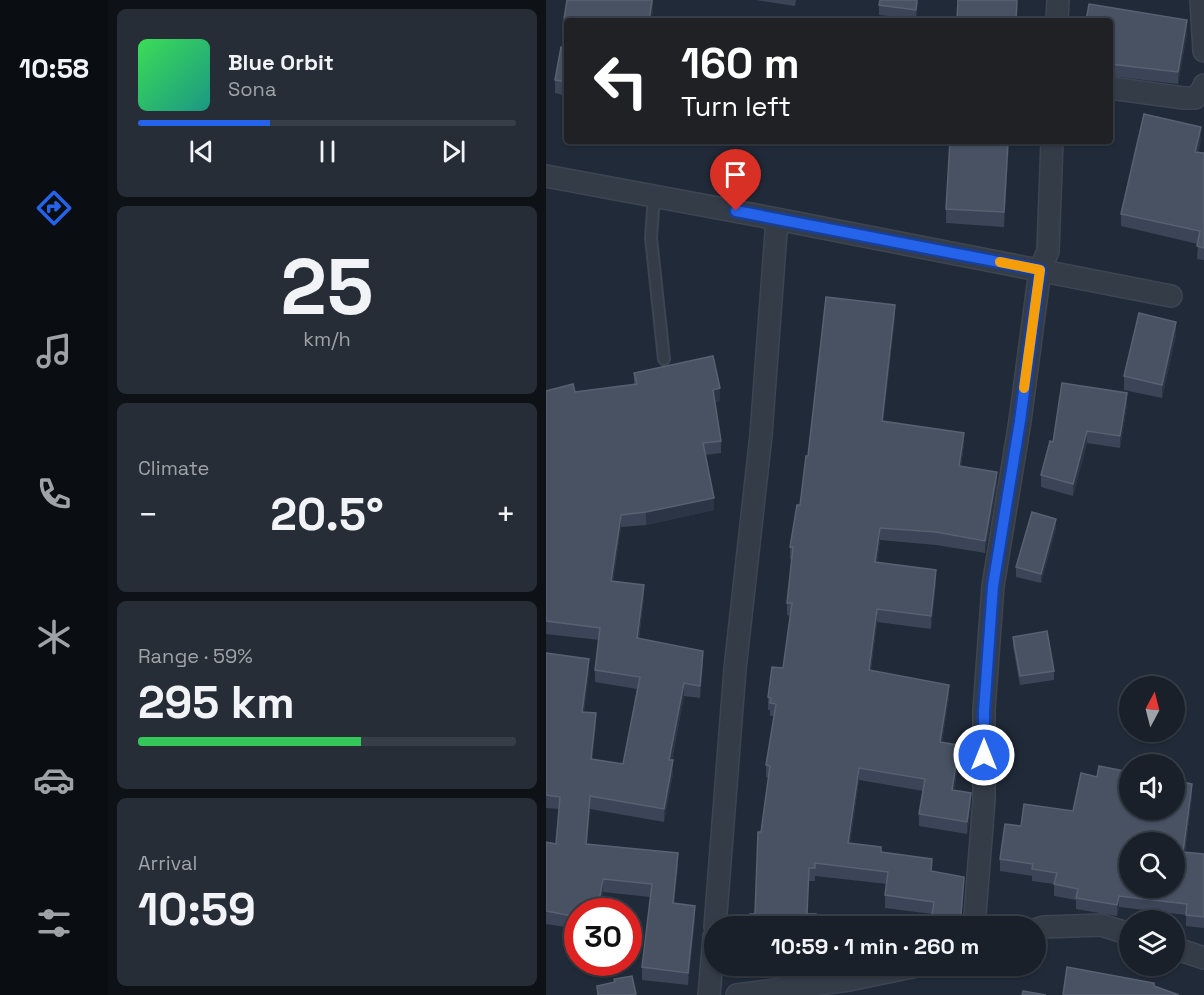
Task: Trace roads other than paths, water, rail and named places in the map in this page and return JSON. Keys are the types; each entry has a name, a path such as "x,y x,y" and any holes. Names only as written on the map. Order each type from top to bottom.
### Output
{"street":[{"path":"1057,18 1058,0"},
{"path":"1201,0 1204,51"},
{"path":"1113,88 1195,98 1204,85"},
{"path":"975,916 984,800 984,711 993,586 1020,421 1040,270 1048,251 1052,144"},
{"path":"546,176 1171,296"},
{"path":"716,916 735,669 761,435 777,219"},
{"path":"1046,927 1101,925 1119,931"},
{"path":"1185,952 1204,958"},
{"path":"710,995 711,976"},
{"path":"737,995 868,976"}],"lane":[{"path":"654,196 651,238 664,359"}]}
